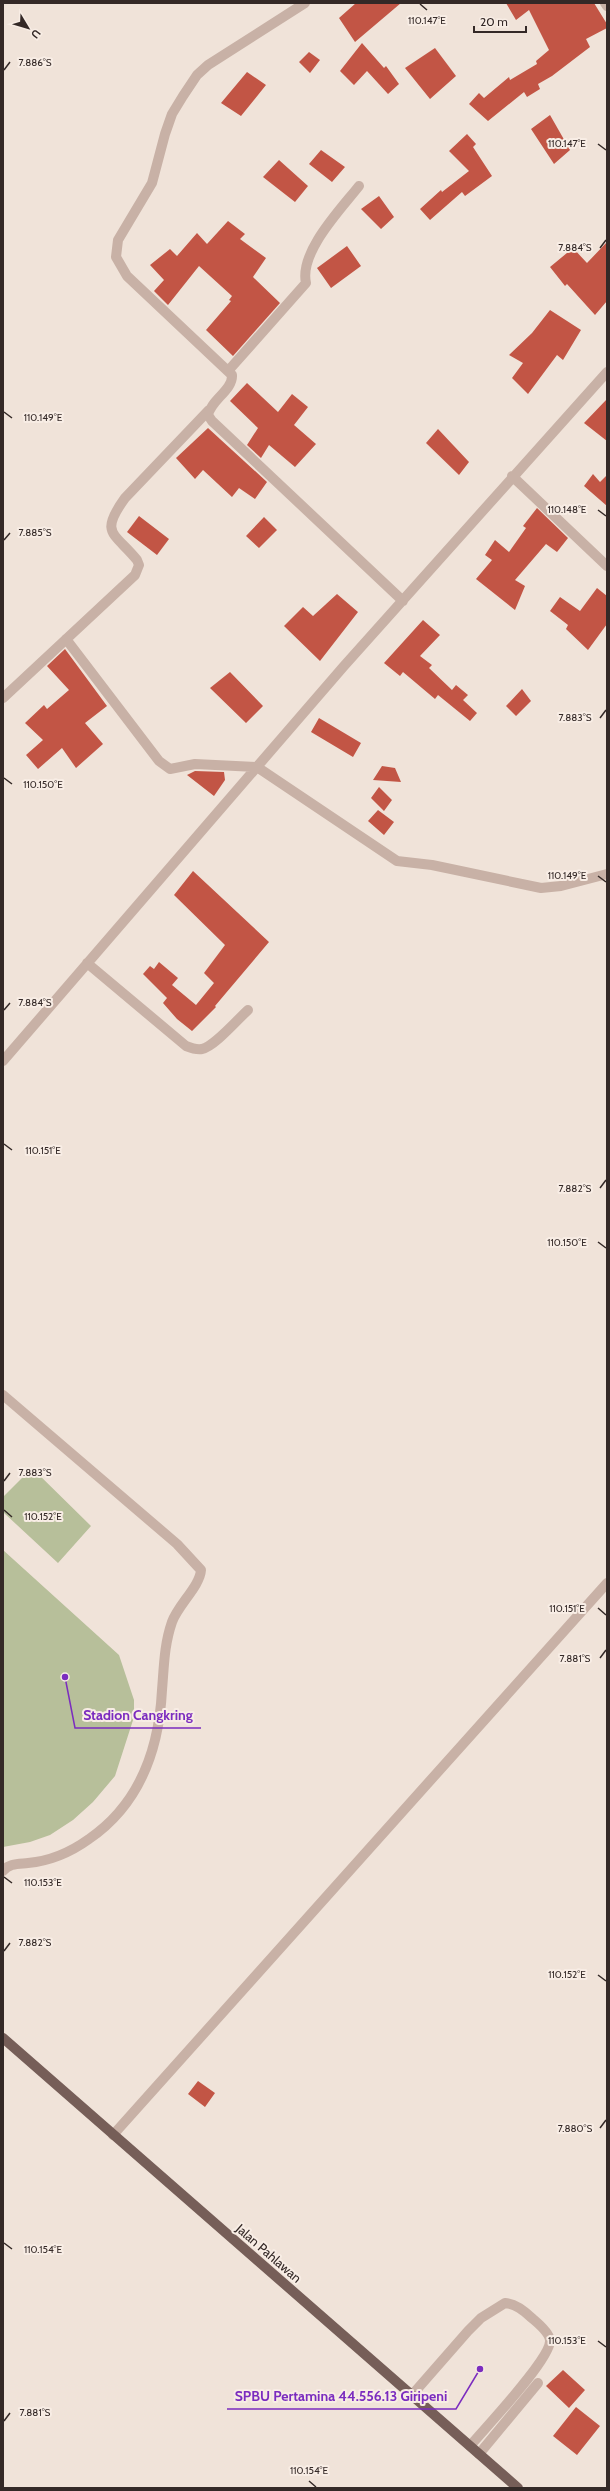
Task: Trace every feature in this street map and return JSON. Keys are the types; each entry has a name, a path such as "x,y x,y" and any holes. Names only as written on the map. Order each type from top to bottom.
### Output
{"main road":[{"name":"Jalan Pahlawan","path":"3,2038 518,2488"}],"street":[{"path":"3,698 135,575 139,565 137,560 114,535 111,528 113,514 125,498 209,410 232,380 228,371 127,276 119,264 116,249 118,240 152,183 172,114 197,75 246,39 305,3"},
{"path":"228,371 306,283 304,274 313,247 359,186"},
{"path":"3,1061 257,767 512,476 607,372"},
{"path":"209,410 208,415 212,421 403,601"},
{"path":"512,476 607,566"},
{"path":"66,640 166,767 174,769 195,764 257,767 397,861 432,864 541,888 561,886 607,874"},
{"path":"87,963 186,1046 196,1049 203,1049 211,1045 248,1010"},
{"path":"3,1395 177,1544 196,1563 200,1570 200,1576 180,1604 172,1622 162,1666 162,1691 156,1740 150,1762 133,1796 105,1828 78,1846 51,1858 11,1865 3,1871"},
{"path":"113,2135 607,1583"},
{"path":"412,2395 481,2318 505,2303 523,2310 545,2332 550,2339 550,2346 539,2366 470,2446"},
{"path":"479,2454 538,2383"}],"green space":[{"path":"32,1468 91,1526 58,1563 3,1512 3,1497"},
{"path":"3,1550 119,1655 134,1700 134,1717 115,1776 93,1802 73,1820 50,1835 30,1842 3,1847"}],"building":[{"path":"356,3 401,3 355,42 339,18"},
{"path":"506,3 594,3 607,24 607,28 586,39 590,47 552,76 538,84 540,89 527,97 524,92 488,121 469,104 479,93 484,98 509,77 510,80 537,64 536,61 549,50 529,10 516,20"},
{"path":"362,43 384,68 386,66 399,84 388,94 367,71 354,85 340,71"},
{"path":"435,48 456,76 430,99 405,68"},
{"path":"309,52 320,60 310,73 299,62"},
{"path":"247,72 266,85 241,116 221,103"},
{"path":"550,115 570,150 554,164 531,129"},
{"path":"467,134 476,144 473,147 492,176 465,196 462,192 430,220 420,209 441,190 442,192 469,171 449,151"},
{"path":"321,150 345,167 332,182 309,164"},
{"path":"279,160 308,186 295,202 263,177"},
{"path":"379,196 394,217 381,229 361,209"},
{"path":"228,221 245,234 240,239 266,258 253,277 280,303 233,356 206,330 231,301 229,300 232,296 199,266 168,305 154,291 164,280 150,265 170,249 177,256 197,233 207,244"},
{"path":"607,242 607,301 595,315 567,284 565,286 550,267 573,248 587,263"},
{"path":"347,246 361,266 331,288 317,268"},
{"path":"550,310 581,330 563,360 557,355 528,394 512,378 523,363 509,355 532,333"},
{"path":"247,383 278,412 292,394 308,407 294,425 316,444 295,467 269,445 261,458 247,445 258,428 230,401"},
{"path":"607,399 607,441 584,423"},
{"path":"208,428 267,482 255,499 239,488 232,497 203,470 195,479 176,458"},
{"path":"438,429 469,462 459,475 426,443"},
{"path":"593,474 600,482 607,475 607,506 584,486"},
{"path":"537,508 568,538 557,552 546,544 515,580 525,586 515,610 476,579 492,560 485,555 495,540 509,552 526,528 523,526"},
{"path":"139,516 169,539 157,555 127,532"},
{"path":"264,517 277,530 259,548 246,536"},
{"path":"597,588 607,596 607,624 588,650 566,629 568,625 550,611 560,597 580,611"},
{"path":"337,594 358,612 320,661 284,626 303,607 313,616"},
{"path":"423,620 440,635 420,656 432,665 429,668 452,690 456,685 468,695 463,700 477,713 470,721 438,695 435,699 403,672 400,676 384,663"},
{"path":"65,649 107,706 85,723 103,744 76,768 62,748 38,769 26,755 43,740 25,723 44,705 47,709 69,690 47,666"},
{"path":"230,672 263,706 246,723 210,688"},
{"path":"522,689 531,701 516,716 506,706"},
{"path":"319,718 361,743 353,757 311,732"},
{"path":"382,766 395,768 401,782 373,780"},
{"path":"195,771 224,772 225,780 214,796 187,775"},
{"path":"379,787 392,800 384,811 371,798"},
{"path":"378,810 394,822 384,835 368,821"},
{"path":"193,871 269,942 215,1006 216,1007 192,1031 177,1019 163,1003 167,998 143,974 150,966 154,969 159,962 178,978 172,985 196,1005 214,983 204,973 225,945 174,895"},
{"path":"198,2081 215,2093 205,2107 188,2094"},
{"path":"563,2370 585,2390 569,2408 546,2386"},
{"path":"576,2407 600,2426 577,2455 553,2436"}],"place":[{"name":"Stadion Cangkring","path":"65,1677"},
{"name":"SPBU Pertamina 44.556.13 Giripeni","path":"480,2369"}]}
